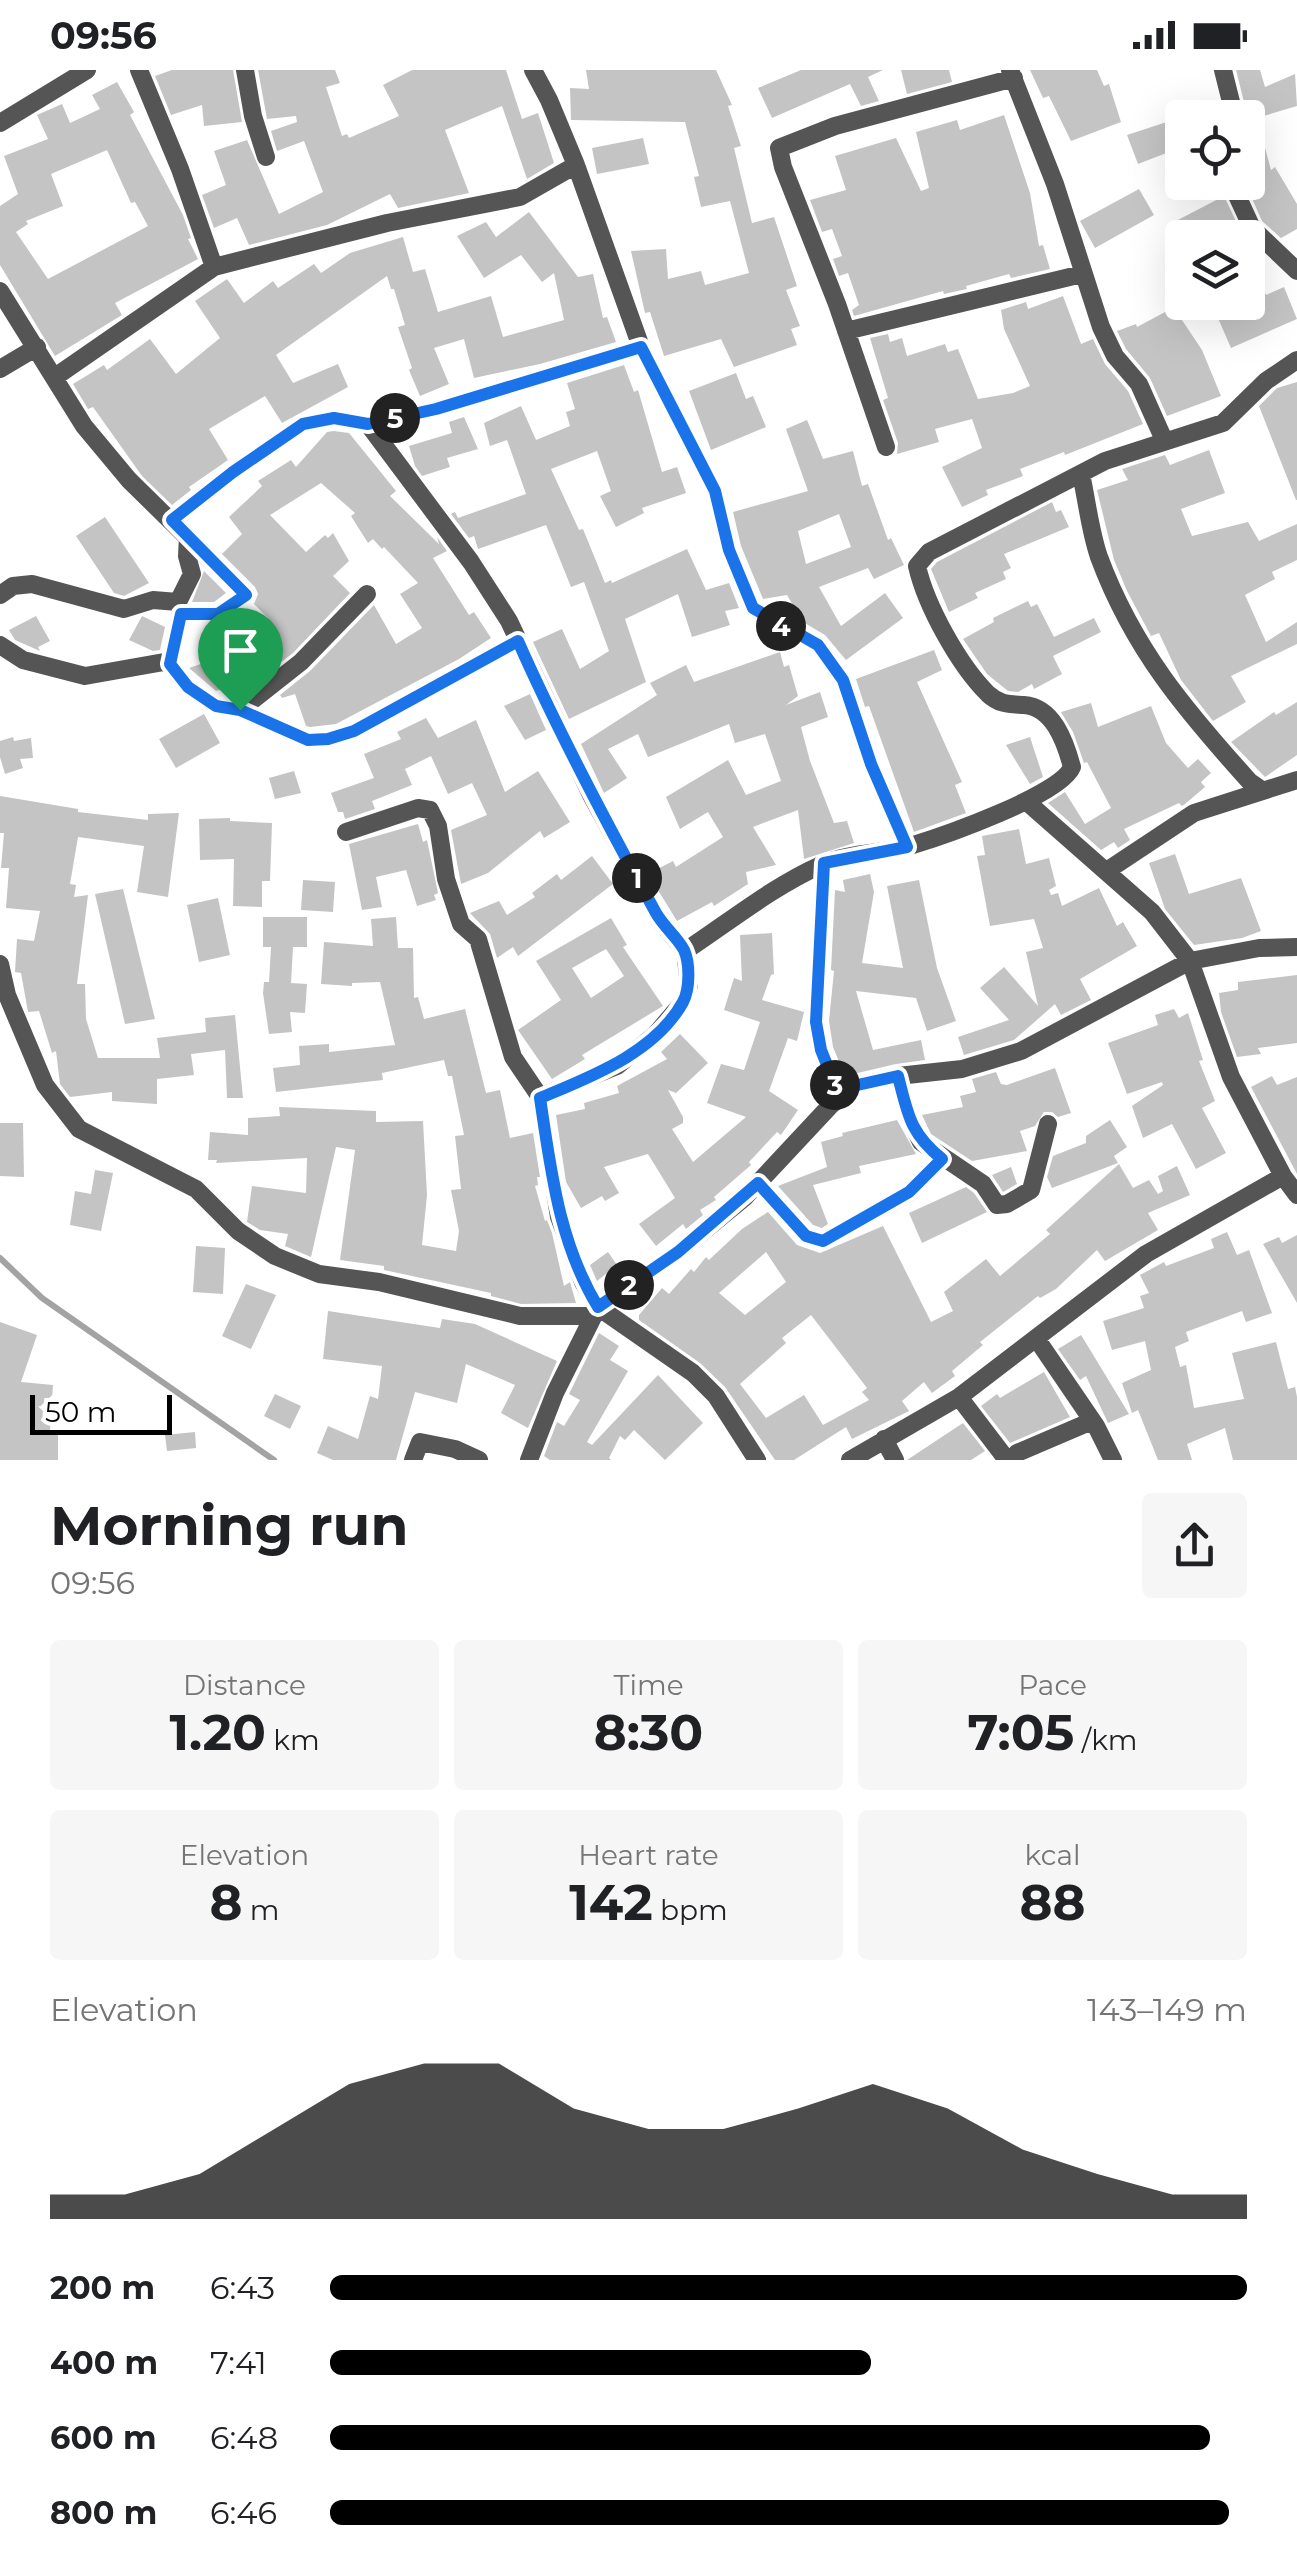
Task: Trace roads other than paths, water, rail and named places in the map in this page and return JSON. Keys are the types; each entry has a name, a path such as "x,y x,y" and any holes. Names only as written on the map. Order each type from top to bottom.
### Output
{"street":[{"path":"0,123 87,70"},
{"path":"139,70 180,169 214,267"},
{"path":"244,70 266,157"},
{"path":"534,70 576,165 641,347 715,491 729,550 753,608 818,645 843,680 871,764 907,847"},
{"path":"1223,70 1230,100"},
{"path":"886,447 779,148 835,126 1012,74 1056,184 1101,327 1116,356 1139,384 1164,440"},
{"path":"55,377 214,267 420,215 520,197 576,165"},
{"path":"1239,200 1252,228 1297,271"},
{"path":"846,331 1082,274"},
{"path":"0,292 84,426 129,480 246,595 218,614 181,614 170,664"},
{"path":"0,369 38,347"},
{"path":"172,520 303,424 334,418 368,424 436,409 641,347"},
{"path":"685,952 780,887 824,863 907,847 1026,802 1068,778 1072,767 1044,709 1027,704 1004,705 988,694 934,611 922,589 917,566 930,552 1105,461 1223,424 1241,409 1249,395 1297,360"},
{"path":"368,424 509,621 592,794 660,919 685,952 689,984 684,1002 655,1035 616,1066 540,1098"},
{"path":"1081,474 1098,554 1134,636 1184,706 1250,782 1263,791"},
{"path":"0,595 13,586 32,584 124,609 153,600 178,602 192,574 187,556 188,536"},
{"path":"240,710 300,662 368,594"},
{"path":"0,645 24,660 85,676 157,662 170,664 188,687 216,706 240,710 308,740 354,731 518,641"},
{"path":"1108,870 1194,813 1297,780"},
{"path":"1026,802 1152,912 1190,961 1231,1077 1297,1195"},
{"path":"346,832 418,808 430,810 438,826 446,879 460,924 478,940 513,1057 540,1098 559,1218 595,1312 693,1373 716,1396 757,1460"},
{"path":"824,863 816,1022 821,1050 840,1097"},
{"path":"529,1460 555,1393 595,1312 678,1252 758,1183 853,1086 962,1069 1021,1051 1190,961 1259,948 1297,946"},
{"path":"0,964 7,995 45,1085 79,1129 196,1189 238,1231 275,1256 318,1274 379,1282 520,1316 595,1312"},
{"path":"898,1076 909,1117 921,1142 983,1184 997,1205 1007,1204 1031,1190 1048,1124"},
{"path":"758,1183 806,1236 823,1241 909,1192 942,1159"},
{"path":"850,1460 959,1396 1146,1254 1283,1176"},
{"path":"1036,1338 1092,1421 1113,1460"},
{"path":"959,1396 1010,1460 1017,1453 1092,1421"},
{"path":"884,1439 895,1460"},
{"path":"413,1460 420,1442 456,1448 480,1460"}],"waterway":[{"path":"0,1258 42,1298 274,1460"}]}
